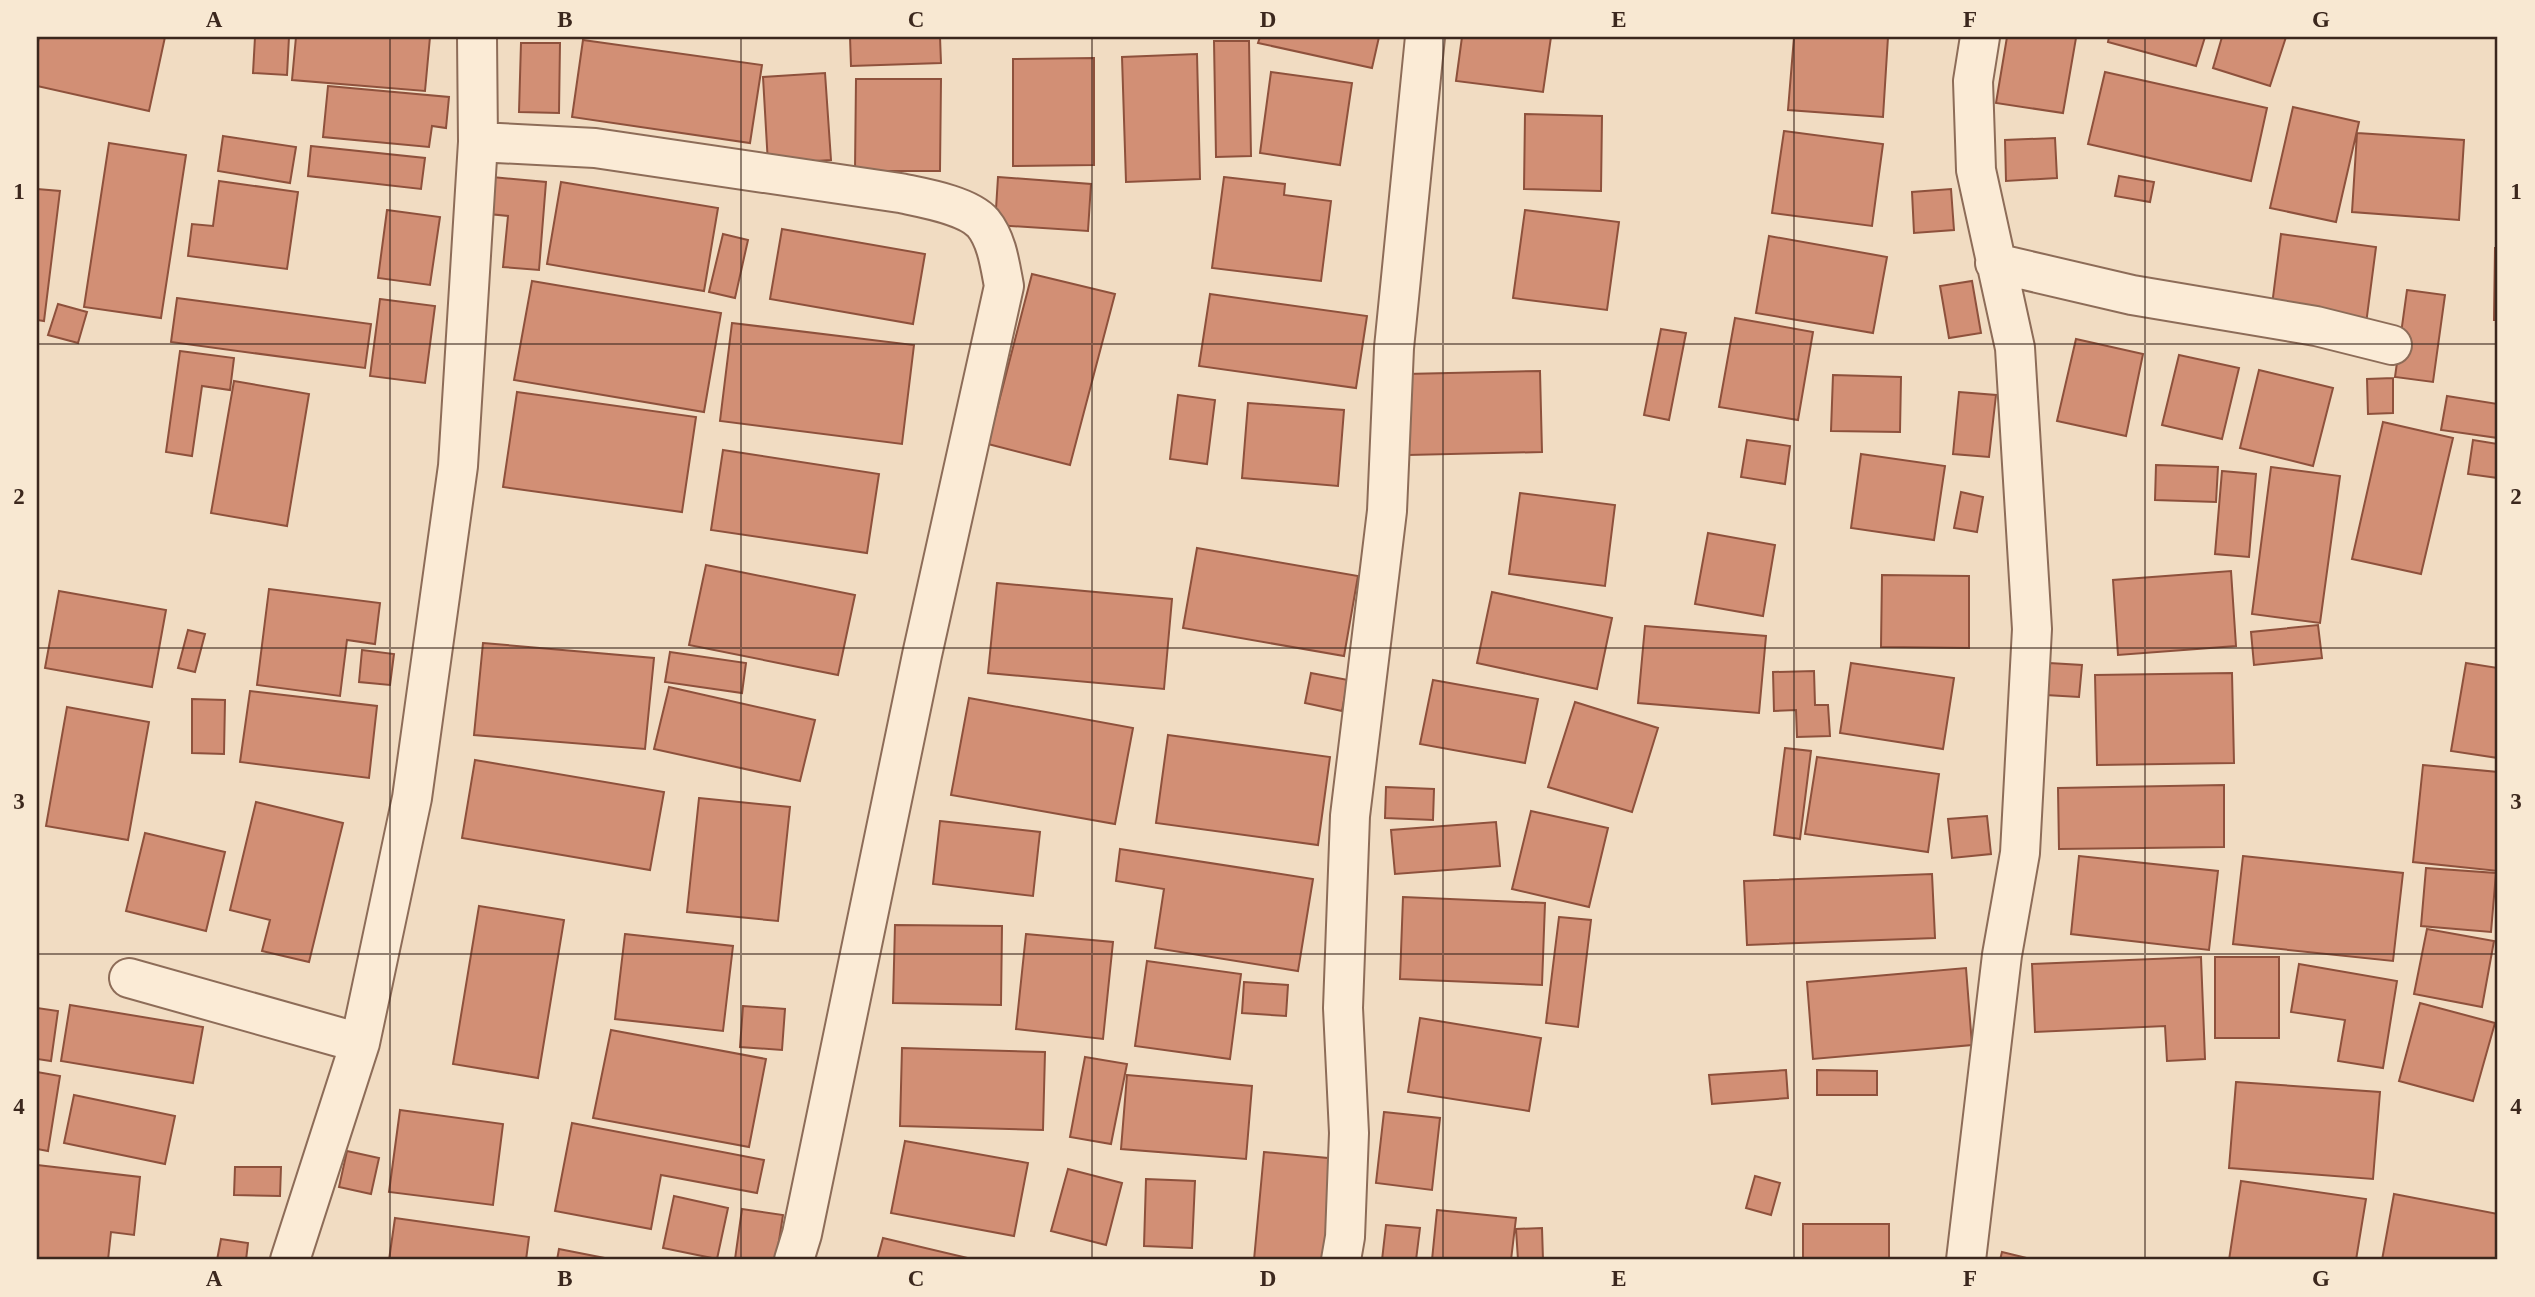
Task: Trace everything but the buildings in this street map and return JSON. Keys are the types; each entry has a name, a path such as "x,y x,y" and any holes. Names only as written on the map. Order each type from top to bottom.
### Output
{"street":[{"path":"290,1260 360,1043 412,798 456,480 478,142 477,37"},
{"path":"1341,1260 1345,1237 1349,1133 1343,1008 1350,816 1387,511 1394,348 1424,37"},
{"path":"1966,1260 2002,955 2020,853 2032,629 2015,348 1976,170 1973,81 1980,37"},
{"path":"478,142 595,148 900,193 948,203 982,222 996,249 1004,286 922,655 805,1221 794,1260"},
{"path":"1995,263 2132,295 2316,326 2392,345"},
{"path":"129,978 360,1043"}]}
